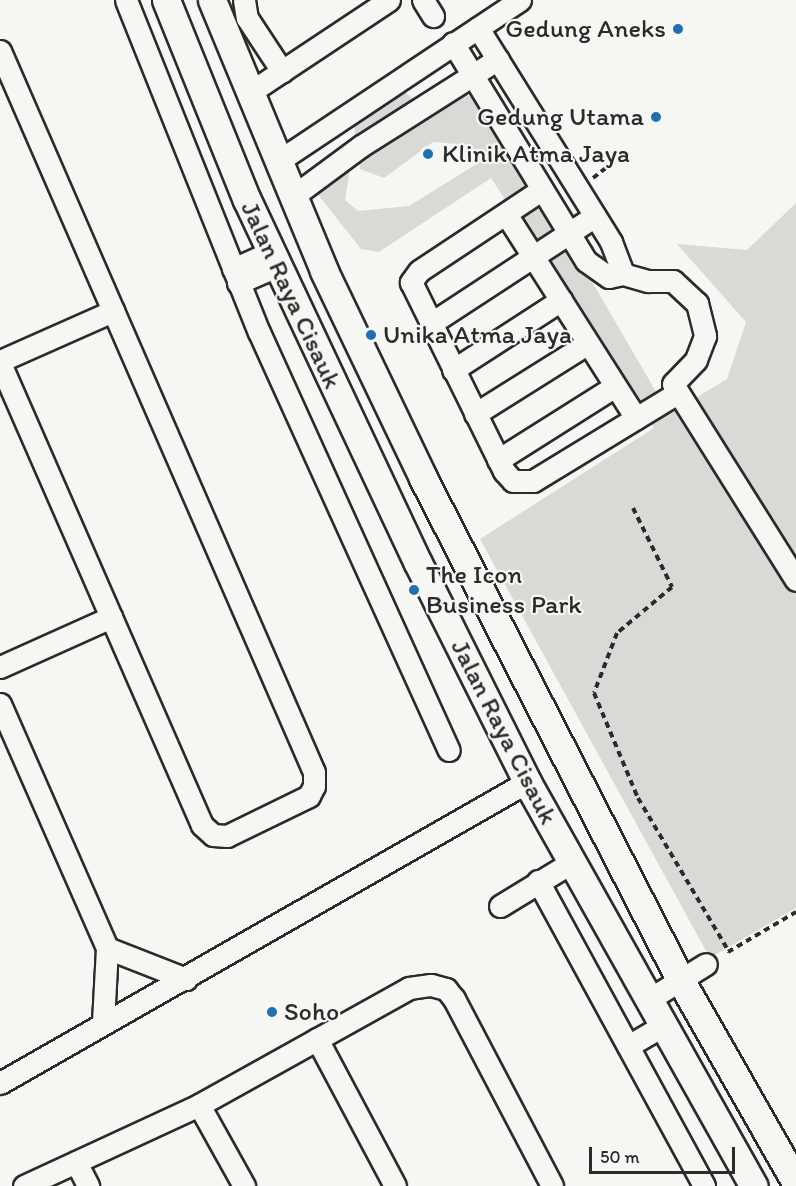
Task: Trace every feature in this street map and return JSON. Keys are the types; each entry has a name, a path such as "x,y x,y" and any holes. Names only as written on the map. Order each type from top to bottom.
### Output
{"main road":[{"name":"Jalan Raya Cisauk","path":"166,0 274,259 417,563 527,782 754,1186"},
{"name":"Jalan Raya Cisauk","path":"212,0 292,196 423,478 681,981 792,1168"}],"street":[{"path":"126,0 236,276 449,750"},
{"path":"244,0 247,18 282,71"},
{"path":"249,93 389,0"},
{"path":"277,162 520,0"},
{"path":"478,28 611,242 623,274"},
{"path":"453,43 567,233 598,272 609,277 623,274 648,281 673,281 698,303 705,336 696,360 673,384 676,393 796,580"},
{"path":"0,51 314,772 314,786 309,796 227,836 207,830 0,362 113,311"},
{"path":"292,196 498,59"},
{"path":"541,190 412,278 412,289 498,460 513,481 532,481 676,393"},
{"path":"506,214 636,418"},
{"path":"430,324 595,216"},
{"path":"236,276 274,259"},
{"path":"453,370 561,300"},
{"path":"475,414 588,343"},
{"path":"498,460 615,386"},
{"path":"0,667 111,617"},
{"path":"0,704 106,948 104,1023"},
{"path":"0,1083 186,979 527,782"},
{"path":"500,906 572,862"},
{"path":"538,881 704,1186"},
{"path":"106,948 186,979"},
{"path":"648,1000 706,964"},
{"path":"24,1186 199,1105 409,988 431,985 446,989 552,1186"},
{"path":"628,1046 664,1025"},
{"path":"317,1039 395,1186"},
{"path":"199,1105 244,1186"},
{"path":"76,1162 88,1186"}],"path":[{"path":"598,188 592,179 620,157"},
{"path":"633,508 672,587 617,633 594,693 638,798 729,952"},
{"path":"706,964 796,912"}],"shaded area":[{"path":"395,82 412,98 452,87 491,108 669,414 727,379 746,322 677,244 747,250 796,203 796,908 710,958 480,539 654,428 491,178 379,252 361,249 316,192 350,169 345,200 358,211 409,206 480,162 470,145 433,142 384,178 360,169 354,126"}],"place":[{"name":"Gedung Aneks","path":"678,29"},
{"name":"Gedung Utama","path":"656,117"},
{"name":"Klinik Atma Jaya","path":"428,154"},
{"name":"Unika Atma Jaya","path":"371,335"},
{"name":"The Icon Business Park","path":"414,590"},
{"name":"Soho","path":"272,1012"}]}
